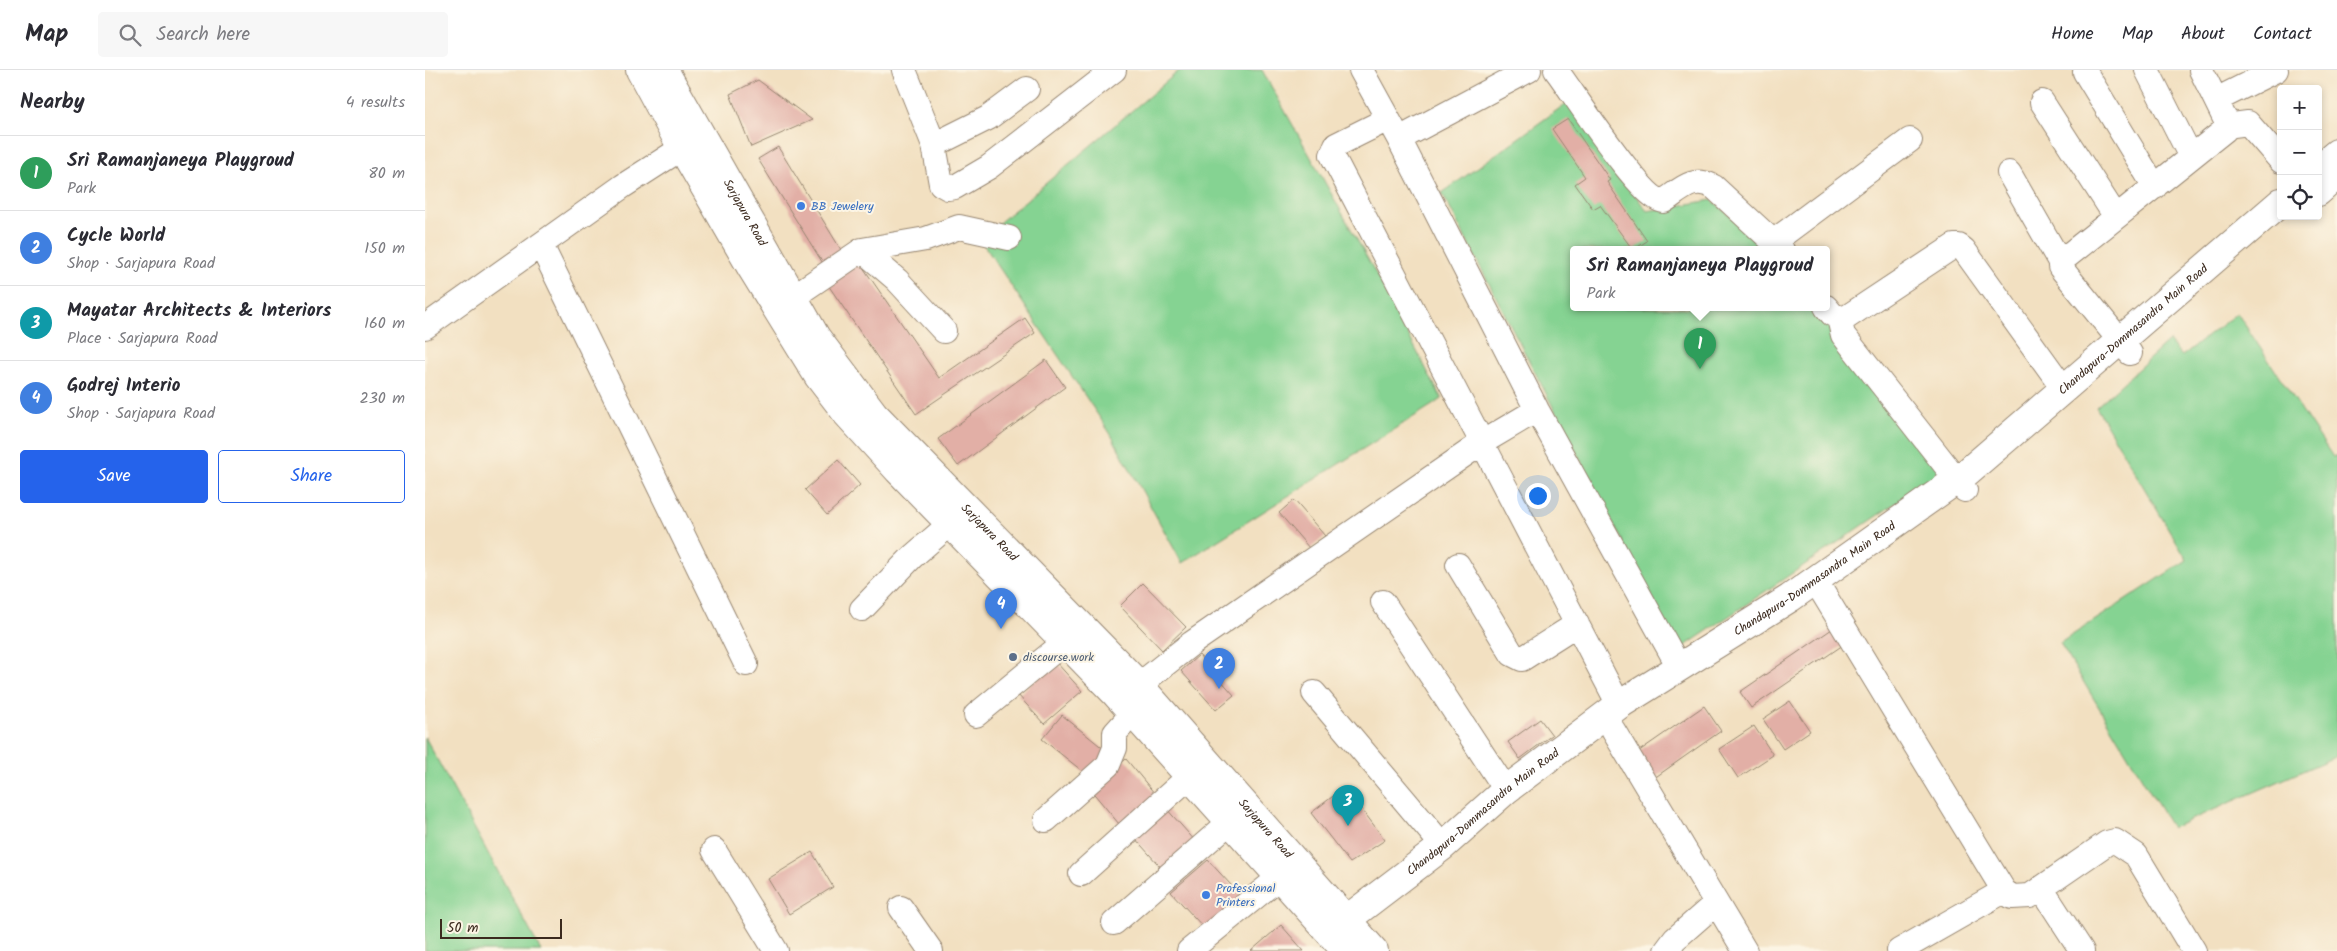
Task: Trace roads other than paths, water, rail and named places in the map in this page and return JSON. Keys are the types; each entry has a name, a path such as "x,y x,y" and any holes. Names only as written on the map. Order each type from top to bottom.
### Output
{"main road":[{"name":"Sarjapura Road","path":"657,73 682,148 784,303 816,337 874,414 1139,685 1348,941"},
{"name":"Sarjapura Road","path":"657,73 760,225 784,303 818,376 847,414 1133,713 1281,876 1348,941"},
{"path":"2322,166 2337,153"},
{"path":"2322,188 2337,175"},
{"name":"Chandapura-Dommasandra Main Road","path":"1348,941 1443,846 1506,790 1616,717 1823,593 1961,485 2077,399 2125,347 2277,206"},
{"name":"Chandapura-Dommasandra Main Road","path":"1348,941 1455,858 1616,717 1679,667 1790,598 1961,485 2064,389 2125,347 2285,220"}],"street":[{"path":"905,70 934,145 941,184 948,188 955,187 989,168 1114,70"},
{"path":"1361,70 1394,129 1537,410 1679,667"},
{"path":"1529,70 1493,78 1394,129 1335,145 1331,155 1577,624 1616,717 1716,903 1745,951"},
{"path":"1556,70 1630,172 1656,200 1664,202 1693,182 1705,182 1713,187 1778,246 1910,140"},
{"path":"2147,70 2191,157"},
{"path":"2201,70 2227,126"},
{"path":"2216,100 2276,70"},
{"path":"2085,72 2155,186"},
{"path":"934,145 988,118 1027,89"},
{"path":"2042,102 2116,217"},
{"path":"2060,262 2225,130 2227,126 2249,123 2277,155"},
{"path":"425,327 623,186 682,148"},
{"path":"2009,172 2060,262 2060,267 2125,347"},
{"path":"784,303 862,250 926,239 959,227 1009,238"},
{"path":"541,244 746,664"},
{"path":"1833,312 1847,317 1954,246 1959,246 1964,250 2064,389"},
{"path":"862,250 897,280 944,331"},
{"path":"1833,312 1843,335 1961,485"},
{"path":"1139,685 1192,644 1483,442 1537,410"},
{"path":"862,609 911,557 951,523"},
{"path":"1458,565 1512,654 1517,658 1522,659 1577,624"},
{"path":"1823,593 2004,891 2012,897 2030,896 2107,843 2115,841 2136,855 2194,951"},
{"path":"1383,602 1506,790"},
{"path":"976,715 1065,642"},
{"path":"1314,693 1443,846"},
{"path":"1046,820 1108,765 1115,748 1115,733 1133,713"},
{"path":"1081,874 1190,776"},
{"path":"1115,923 1231,821"},
{"path":"715,850 776,951"},
{"path":"1189,951 1281,876"},
{"path":"2041,888 2082,951"},
{"path":"1899,951 2004,891"},
{"path":"1666,951 1675,939 1716,903"},
{"path":"901,908 931,951"}],"place":[{"name":"BB Jewelery","path":"801,206"},
{"name":"Sri Ramanjaneya Playgroud","path":"1700,369"},
{"name":"Godrej Interio","path":"1001,629"},
{"name":"discourse.work","path":"1013,657"},
{"name":"Cycle World","path":"1219,689"},
{"name":"Mayatar Architects & Interiors","path":"1348,826"},
{"name":"Professional Printers","path":"1206,895"}]}
